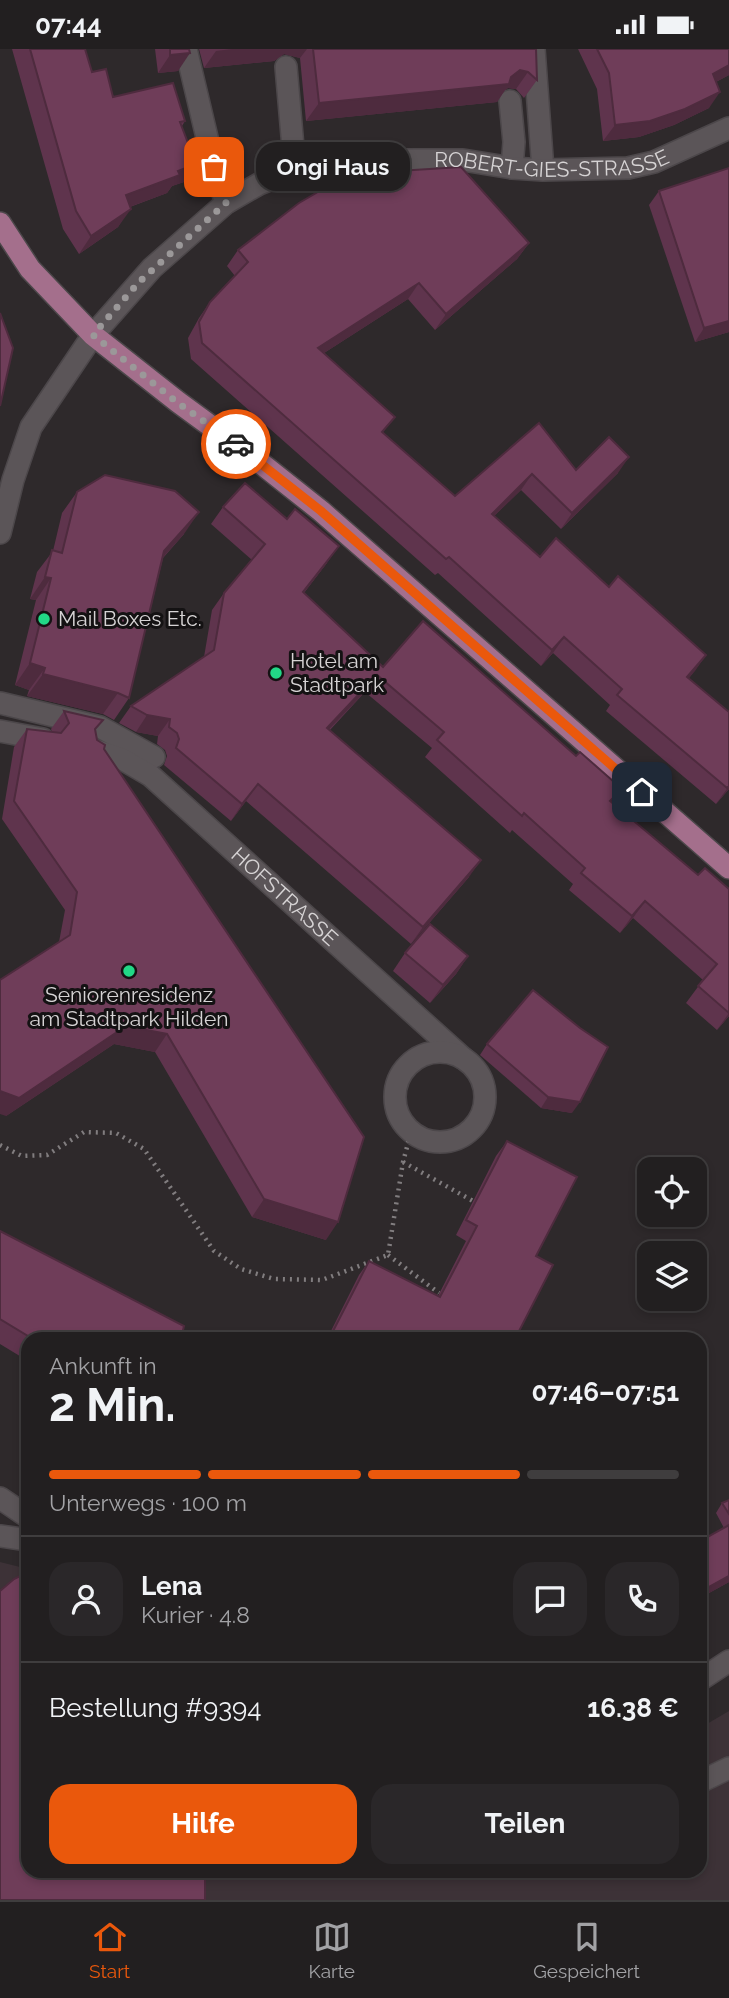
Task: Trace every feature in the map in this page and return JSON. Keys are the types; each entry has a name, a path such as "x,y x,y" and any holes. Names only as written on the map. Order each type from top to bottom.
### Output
{"main road":[{"path":"0,223 30,269 93,335 321,511 729,868"}],"street":[{"path":"186,49 214,167 226,203"},
{"path":"534,49 543,170"},
{"path":"286,67 295,170"},
{"path":"510,101 514,142 512,169"},
{"name":"ROBERT-GIES-STRASSE","path":"93,335 139,282 226,203 259,184 295,170 371,160 463,160 512,169 543,170 628,168 654,163 729,128"},
{"path":"0,529 31,427 93,335"},
{"path":"0,703 100,727 154,757"},
{"path":"0,731 43,739"},
{"name":"HOFSTRASSE","path":"95,750 122,759 151,776 475,1069 484,1088 483,1110 466,1133 453,1140 438,1141 424,1139 411,1132"},
{"path":"411,1132 401,1121 395,1106 399,1076 408,1064 428,1053 450,1053 464,1059"},
{"path":"0,1498 21,1512"},
{"path":"0,1536 21,1539"},
{"path":"707,1675 729,1661"},
{"path":"707,1779 729,1768"}],"path":[{"path":"0,1145 22,1156 47,1154 84,1132 116,1133 144,1149 214,1251 242,1269 274,1279 322,1280 388,1255"},
{"path":"388,1255 403,1162 411,1132"},
{"path":"403,1162 473,1201"},
{"path":"388,1255 439,1293"}],"shaded area":[{"path":"0,1562 21,1567 21,1878 707,1878 707,1724 729,1711 729,1900 0,1900"}],"building":[{"path":"30,49 85,49 92,72 106,69 113,97 173,83 185,121 180,122 196,164 178,171 180,175 126,195 131,209 91,236 76,211"},
{"path":"170,49 189,49 190,53 170,55"},
{"path":"313,49 536,49 537,80 528,72 520,70 511,77 509,84 319,103"},
{"path":"597,49 729,49 729,65 713,74 720,92 685,109 650,121 615,125 609,73"},
{"path":"461,167 529,243 446,314 419,283 318,348 395,417 382,432 455,496 539,423 576,470 609,437 629,457 572,513 532,474 492,514 540,557 556,538 609,587 618,576 706,655 687,677 729,712 727,788 617,695 622,689 564,637 552,650 202,343 199,322 210,302 248,262 238,250 299,203 335,182 382,172"},
{"path":"729,168 729,321 704,328 659,191"},
{"path":"0,313 13,348 0,406"},
{"path":"105,475 175,491 199,512 164,551 129,698 43,674 45,668 30,663 51,578 45,577 52,550 62,553 77,492"},
{"path":"245,483 287,519 295,509 339,546 303,592 383,667 423,621 576,756 580,752 622,789 610,801 698,875 705,868 729,889 729,1013 698,986 717,964 645,901 632,916 581,873 585,868 437,740 444,732 377,675 327,728 481,860 423,927 258,784 242,804 176,748 179,739 177,733 169,727 170,719 147,715 131,706 214,650 224,593 265,544 223,507"},
{"name":"Seniorenresidenz am Stadtpark Hilden","path":"64,711 103,720 95,729 97,740 105,745 104,749 364,1137 338,1222 264,1199 167,1034 126,1026 19,1098 0,1091 0,980 70,935 77,892 14,801 27,729 61,733 69,723"},
{"path":"430,924 468,956 443,985 405,953"},
{"path":"533,990 608,1047 580,1102 548,1097 487,1044"},
{"path":"507,1141 577,1177 536,1256 553,1265 519,1332 333,1332 369,1261 440,1297 477,1226 466,1220"},
{"path":"0,1231 184,1326 183,1332 21,1332 0,1319"},
{"path":"729,1500 729,1514 722,1503"},
{"path":"729,1525 729,1576 707,1588 707,1537"},
{"path":"21,1576 21,1878 205,1878 205,1900 0,1900 0,1591"}],"way so far":[{"path":"214,167 226,203 152,268 93,335 178,403 236,444"}],"place":[{"name":"Ongi Haus","path":"214,167"},
{"name":"Mail Boxes Etc.","path":"44,619"},
{"name":"Hotel am Stadtpark","path":"276,673"},
{"name":"Seniorenresidenz am Stadtpark Hilden","path":"129,971"}],"route":[{"path":"236,444 321,511 642,792"}]}
